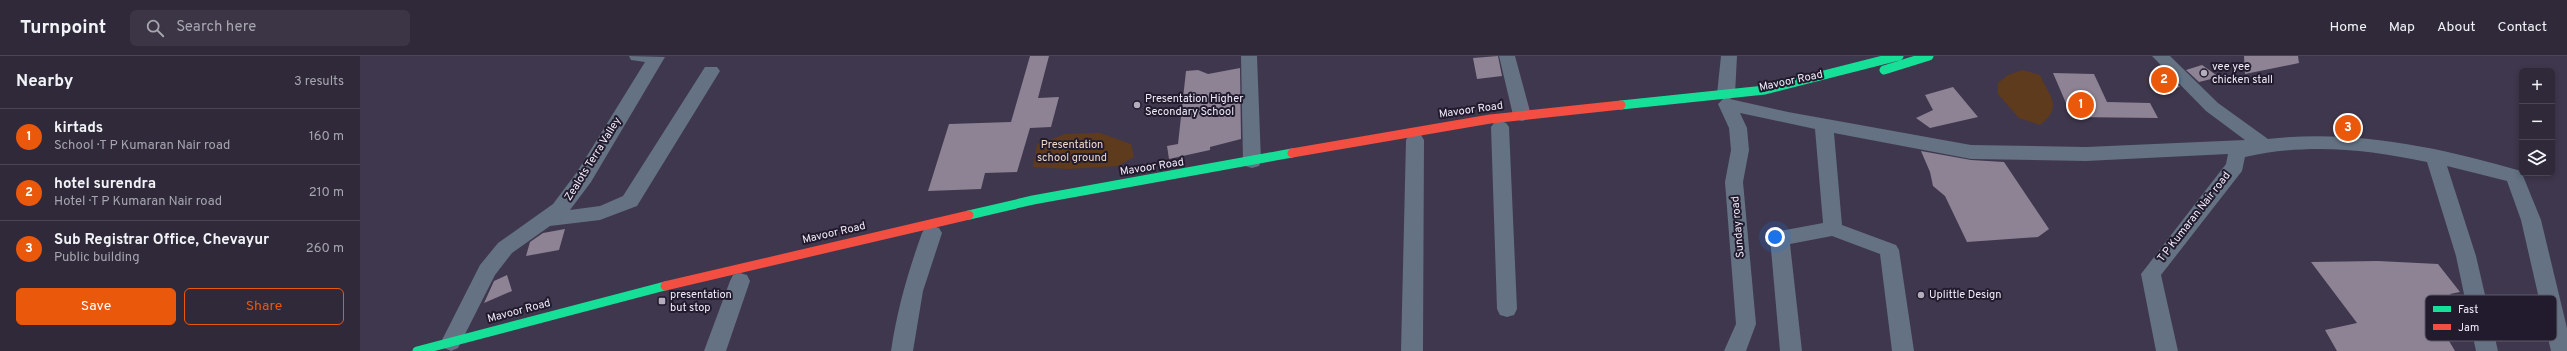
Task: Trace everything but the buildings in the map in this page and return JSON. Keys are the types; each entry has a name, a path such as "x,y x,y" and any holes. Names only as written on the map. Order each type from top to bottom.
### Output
{"main road":[{"name":"Mavoor Road","path":"1255,168 1404,132 1522,115 1721,102 1899,56"},
{"path":"1872,73 1929,56"},
{"name":"Mavoor Road","path":"453,346 664,286 1041,199 1255,168 1415,140 1500,127 1794,93"},
{"name":"Mavoor Road","path":"1067,204 1128,193"},
{"path":"886,245 1029,211"},
{"name":"Mavoor Road","path":"417,351 453,346 624,307"}],"street":[{"name":"Zealots Terra Valley","path":"453,346 487,271 504,248 560,209 584,177 657,57 637,56"},
{"path":"1249,56 1255,168"},
{"path":"1508,56 1522,115"},
{"path":"1729,56 1721,102 1824,124 1971,152 2086,154 2265,146 2305,141 2372,144 2514,176 2531,220 2549,295"},
{"path":"2160,56 2212,107 2265,146"},
{"path":"546,219 595,215 620,208 630,201 711,71"},
{"name":"Sunday road","path":"1721,102 1738,128 1740,150 1734,182 1746,324 1735,351"},
{"path":"1824,124 1833,229"},
{"path":"1500,127 1507,309"},
{"path":"1412,351 1415,140"},
{"name":"T P Kumaran Nair road","path":"2167,351 2151,274 2235,166 2237,152 2265,146"},
{"path":"2435,157 2466,256 2475,295"},
{"path":"1791,351 1780,238 1833,229 1889,250 1903,351"},
{"path":"902,351 905,318 914,283 932,233"},
{"path":"715,351 738,282"},
{"path":"2557,330 2562,351"},
{"path":"2485,341 2487,351"}],"green space":[{"path":"2022,70 2040,75 2052,101 2053,106 2051,112 2040,125 2019,118 1998,94 1998,83 2008,75"},
{"name":"Presentation school ground","path":"1100,133 1131,144 1134,157 1118,166 1069,169 1033,167 1037,144 1066,134"}],"traffic: fast":[{"path":"1621,105 1765,90 1899,56"},
{"path":"1884,70 1929,56"},
{"path":"969,215 1033,200 1292,153"},
{"path":"417,351 665,286"}],"traffic: jam":[{"path":"1292,153 1490,119 1621,105"},
{"path":"665,286 969,215"}],"place":[{"name":"vee yee chicken stall","path":"2204,73"},
{"name":"hotel surendra","path":"2164,80"},
{"name":"Presentation Higher Secondary School","path":"1137,105"},
{"name":"kirtads","path":"2081,105"},
{"name":"Sub Registrar Office, Chevayur","path":"2348,128"},
{"name":"Uplittle Design","path":"1921,295"},
{"name":"presentation but stop","path":"662,301"}]}
